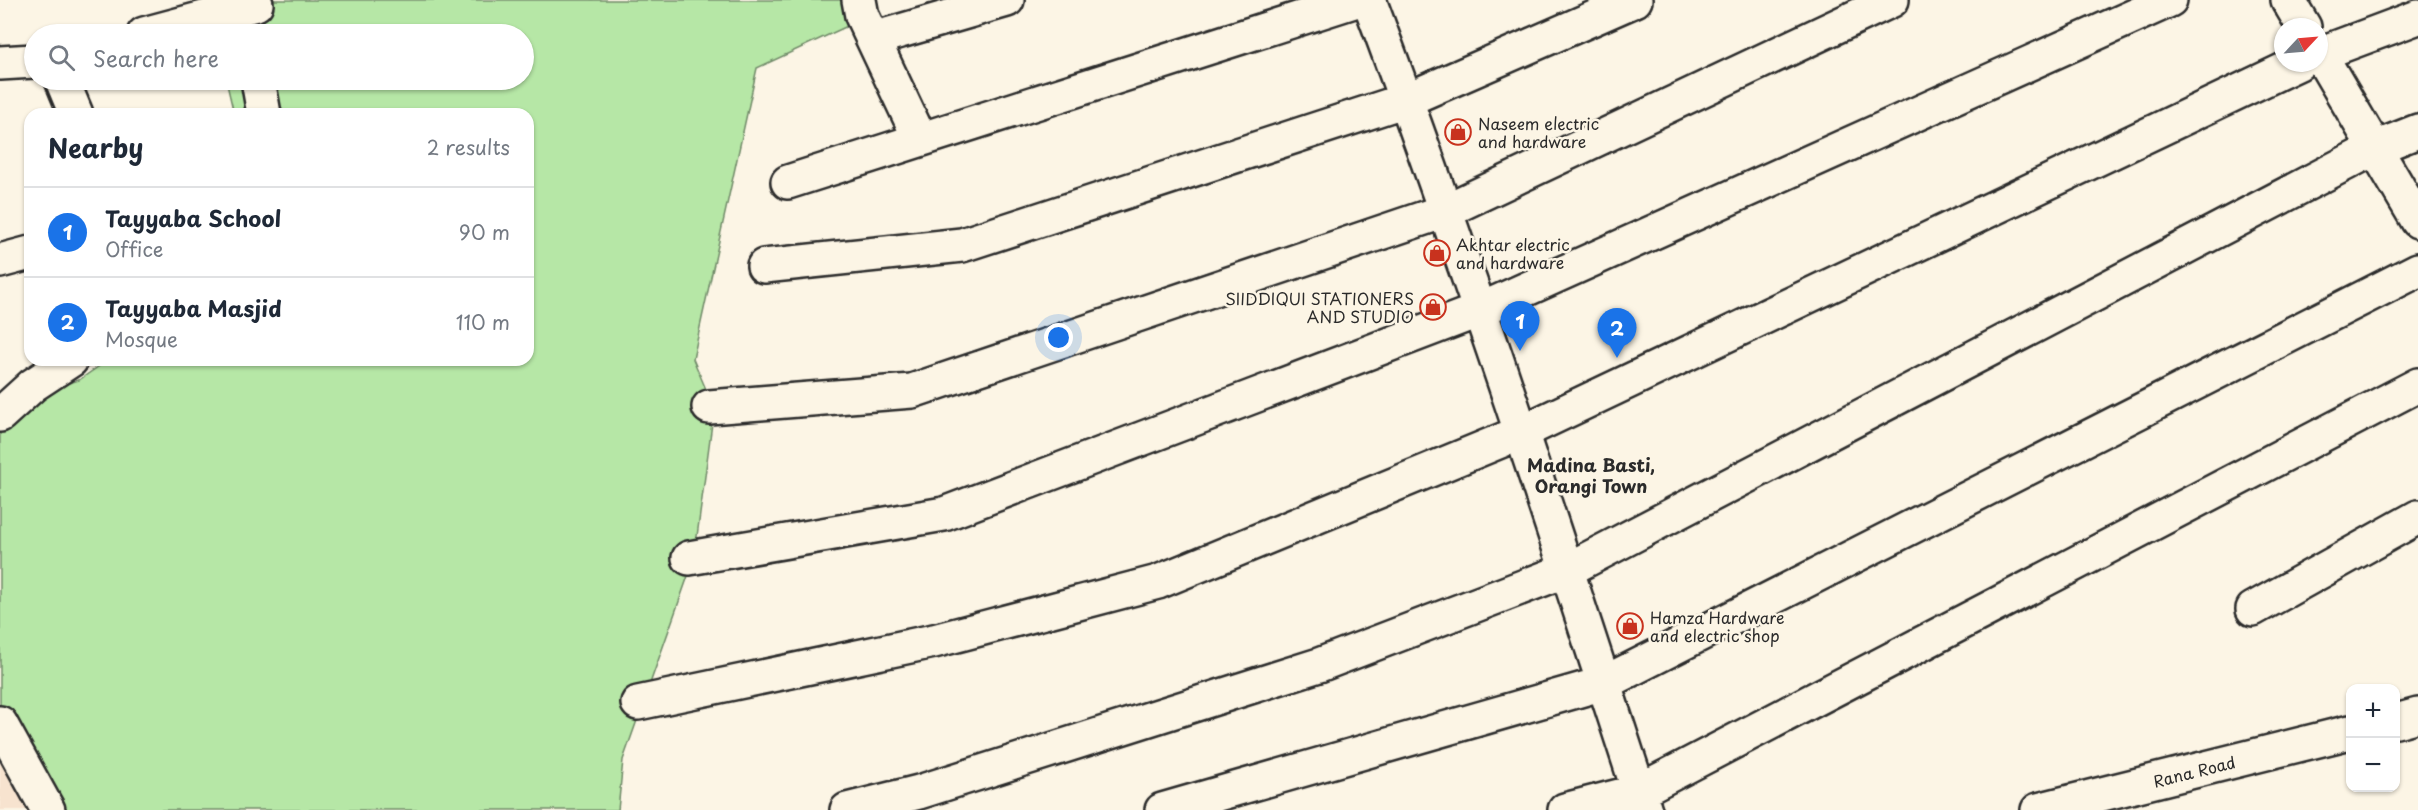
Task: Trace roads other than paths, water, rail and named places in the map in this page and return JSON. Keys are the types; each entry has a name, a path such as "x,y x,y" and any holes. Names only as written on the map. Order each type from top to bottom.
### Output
{"street":[{"path":"859,0 862,16 920,139"},
{"path":"873,39 1007,0"},
{"path":"788,182 1357,0"},
{"path":"1368,0 1406,100 1522,432 1642,800"},
{"path":"764,266 962,245 1406,100 1635,0"},
{"path":"709,407 912,391 1445,211 1892,0"},
{"path":"689,558 944,514 1480,310 2170,0"},
{"path":"2288,0 2299,18"},
{"path":"197,24 255,13"},
{"path":"2328,50 2418,17"},
{"path":"0,63 24,62"},
{"path":"2328,68 2418,221"},
{"path":"638,703 934,641 1158,582 1522,432 2280,72"},
{"path":"66,90 74,108"},
{"path":"260,90 263,108"},
{"path":"847,810 919,792 1319,665 1567,570 2375,148 2418,131"},
{"path":"0,261 24,255"},
{"path":"1162,810 1604,683 2418,270"},
{"path":"0,415 33,385 62,366"},
{"path":"1565,810 1642,800 2418,385"},
{"path":"2253,609 2418,517"},
{"path":"2400,720 2418,715"},
{"path":"0,723 48,810"},
{"name":"Rana Road","path":"2038,810 2346,733"}],"place":[{"name":"Naseem electric and hardware","path":"1458,132"},
{"name":"Akhtar electric and hardware","path":"1437,253"},
{"name":"SIIDDIQUI STATIONERS AND STUDIO","path":"1433,307"},
{"name":"Tayyaba School","path":"1520,351"},
{"name":"Tayyaba Masjid","path":"1617,358"},
{"name":"Hamza Hardware and electric shop","path":"1630,626"}],"district":[{"name":"Madina Basti, Orangi Town","path":"1591,474"}]}
